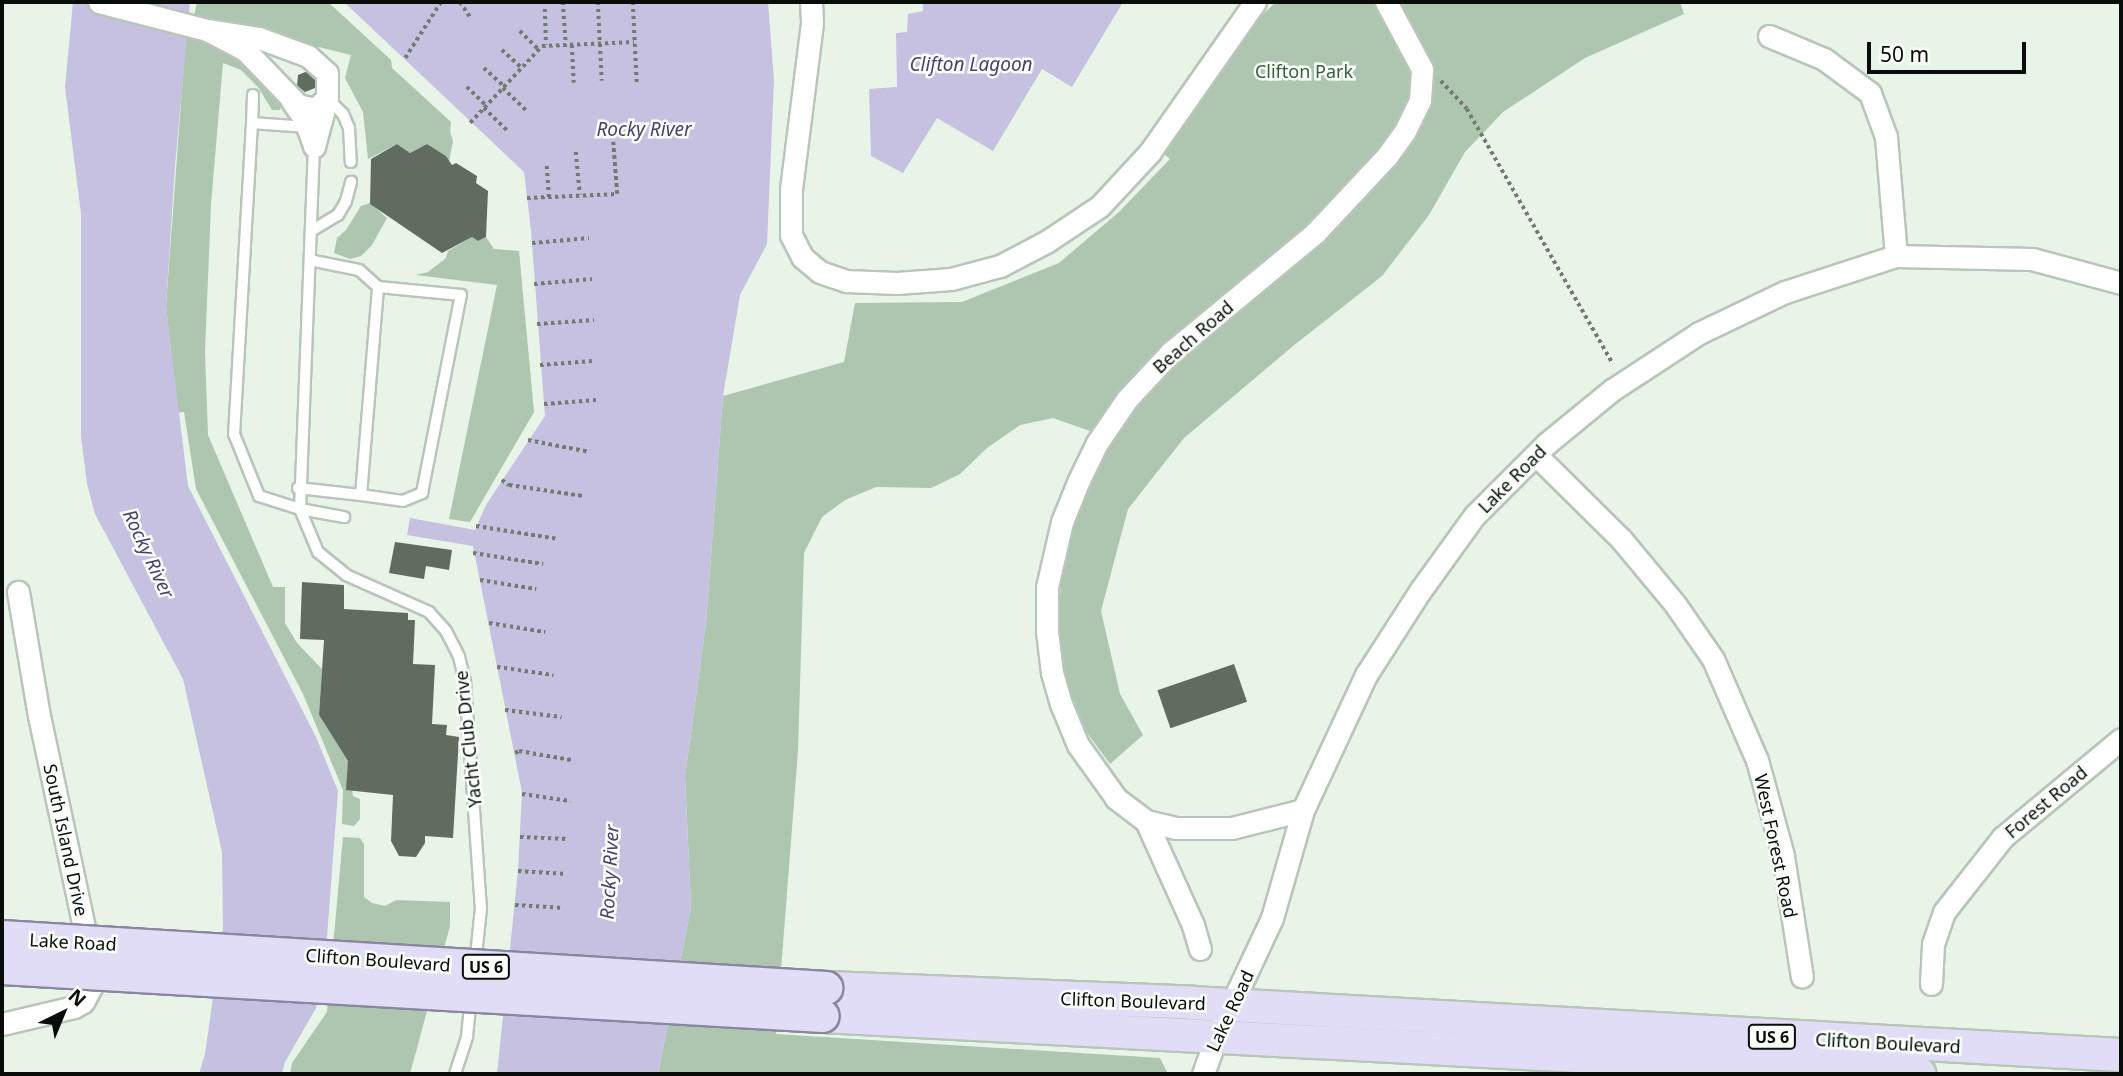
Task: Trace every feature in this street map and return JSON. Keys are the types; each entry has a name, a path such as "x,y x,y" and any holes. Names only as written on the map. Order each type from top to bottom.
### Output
{"main road":[{"name":"Lake Road","path":"2,937 145,946"},
{"name":"Clifton Boulevard","path":"145,946 1217,1035 1525,1055 1919,1074"},
{"name":"Lake Road","path":"2,968 144,977"},
{"name":"Clifton Boulevard","path":"144,977 825,1002 1231,1006 2121,1055"}],"street":[{"name":"Yacht Club Drive","path":"99,2 207,30 259,38 308,56 327,74 327,99 311,137"},
{"path":"811,2 812,23 791,190 791,235 802,257 820,272 846,281 897,284 951,279 1000,266 1046,242 1100,206 1150,152 1255,2"},
{"path":"1386,2 1422,69"},
{"name":"Yacht Club Drive","path":"207,30 245,50 263,65 291,99 311,137"},
{"path":"1769,36 1824,60 1870,93 1886,137 1896,256"},
{"name":"Beach Road","path":"1303,810 1233,828 1176,828 1146,821 1116,798 1078,745 1061,704 1052,673 1047,631 1047,587 1062,522 1097,443 1127,399 1170,353 1315,233 1387,156 1405,131 1420,100 1422,69"},
{"path":"291,99 305,109 314,109 327,99"},
{"name":"Lake Road","path":"1203,1074 1217,1035 1272,918 1303,810 1366,674 1420,591 1475,516 1536,455 1623,382 1699,332 1785,292 1896,256 2032,259 2121,283"},
{"name":"West Forest Road","path":"1536,455 1621,539 1675,604 1713,659 1757,760 1783,856 1802,977"},
{"name":"South Island Drive","path":"2,1024 74,1007 83,1002 95,979 39,716 18,592"},
{"name":"Forest Road","path":"1931,984 1933,944 1944,912 2003,837 2121,739"},
{"name":"Beach Road","path":"1146,821 1193,925 1200,949"}],"lane":[{"path":"253,94 233,434 259,496 300,509 344,517"},
{"path":"327,99 343,114 349,128 351,162"},
{"path":"252,123 311,137"},
{"name":"Yacht Club Drive","path":"311,137 311,231 298,488 300,509 318,552 346,575 429,612 446,631 465,681 481,908 467,1036 455,1074"},
{"path":"311,231 338,215 346,201 351,182"},
{"path":"298,488 402,501 422,493 461,295 378,287 359,270 310,260"},
{"path":"361,495 378,287"}],"path":[{"path":"405,58 441,2"},
{"path":"460,2 470,17"},
{"path":"564,2 566,45"},
{"path":"598,2 602,81"},
{"path":"633,2 637,84"},
{"path":"545,9 545,46"},
{"path":"520,32 539,50"},
{"path":"470,124 545,46 634,42"},
{"path":"572,45 574,82"},
{"path":"502,50 522,68"},
{"path":"484,68 527,111"},
{"path":"1422,69 1440,79 1467,109 1623,382"},
{"path":"467,87 508,131"},
{"path":"527,198 617,194 613,142"},
{"path":"576,152 580,196"},
{"path":"547,166 549,198"},
{"path":"532,243 589,238"},
{"path":"534,284 592,279"},
{"path":"537,324 594,320"},
{"path":"540,365 592,361"},
{"path":"544,404 596,400"},
{"path":"528,440 590,452"},
{"path":"502,480 509,485 583,496"},
{"path":"476,526 558,539"},
{"path":"473,553 543,564"},
{"path":"480,580 536,589"},
{"path":"489,623 545,632"},
{"path":"497,667 553,675"},
{"path":"505,710 562,717"},
{"path":"515,753 519,751 571,760"},
{"path":"522,794 571,801"},
{"path":"520,837 568,839"},
{"path":"518,871 566,874"},
{"path":"515,905 564,908"}],"green space":[{"path":"197,2 328,2 391,60 392,68 451,122 453,141 449,162 446,156 427,144 410,153 397,144 368,159 363,112 345,78 351,55 194,16"},
{"name":"Clifton Park","path":"1276,2 1680,2 1684,14 1585,58 1503,112 1465,152 1429,215 1382,276 1293,346 1184,438 1128,509 1101,611 1120,694 1143,735 1110,764 1088,734 1064,682 1057,628 1062,575 1077,516 1110,438 1053,418 1020,425 987,448 960,474 931,488 876,487 845,500 822,517 804,553 798,751 776,1034 1160,1058 1168,1074 658,1074 691,907 685,777 706,623 723,396 844,362 855,303 962,302 1059,263 1119,212 1170,159 1162,152 1252,25"},
{"path":"186,35 224,46 247,58 282,102 280,110 272,110 258,87 241,70 223,63 211,204 205,352 208,435 273,587 285,587 285,623 297,643 322,669 319,715 348,761 353,796 360,799 360,819 354,826 342,824 343,790 303,694 196,489 184,412 177,413 166,306"},
{"path":"370,203 387,218 372,245 361,256 350,259 334,253 337,238 346,230 361,206"},
{"path":"472,237 478,241 486,237 494,249 519,251 534,412 470,522 449,519 497,285 416,275 428,272 446,258 448,251"},
{"path":"343,837 360,838 364,844 364,897 372,903 385,906 396,900 450,902 450,926 410,1074 290,1074 292,1063 327,1012"}],"water":[{"name":"Rocky River","path":"73,2 190,2 166,306 188,486 316,737 338,791 326,951 316,1008 285,1062 282,1074 199,1074 205,1054 223,928 222,852 183,679 95,514 87,484 81,436 81,214 65,87"},
{"name":"Rocky River","path":"344,2 768,2 774,81 767,244 740,295 723,396 706,623 685,777 691,907 658,1074 497,1074 518,871 522,792 473,546 407,535 410,518 475,530 486,505 545,416 524,172"},
{"name":"Clifton Lagoon","path":"923,2 1123,2 1072,87 1042,69 993,151 937,118 903,173 871,156 869,89 897,87 896,33 907,32 908,14 923,11"}],"building":[{"path":"308,71 316,78 315,88 305,92 297,86 298,75"},
{"path":"397,144 410,153 427,144 446,156 452,165 456,163 477,176 476,183 488,191 486,237 478,241 472,237 442,253 370,204 371,159"},
{"path":"395,542 452,550 449,570 426,566 424,579 389,573"},
{"path":"302,582 344,585 344,609 408,613 408,620 415,620 413,664 435,665 432,724 447,725 446,735 459,737 453,838 425,836 425,843 416,857 399,856 391,841 393,795 346,790 348,761 319,715 324,640 300,639"},
{"path":"1234,664 1247,702 1170,728 1157,690"}]}
